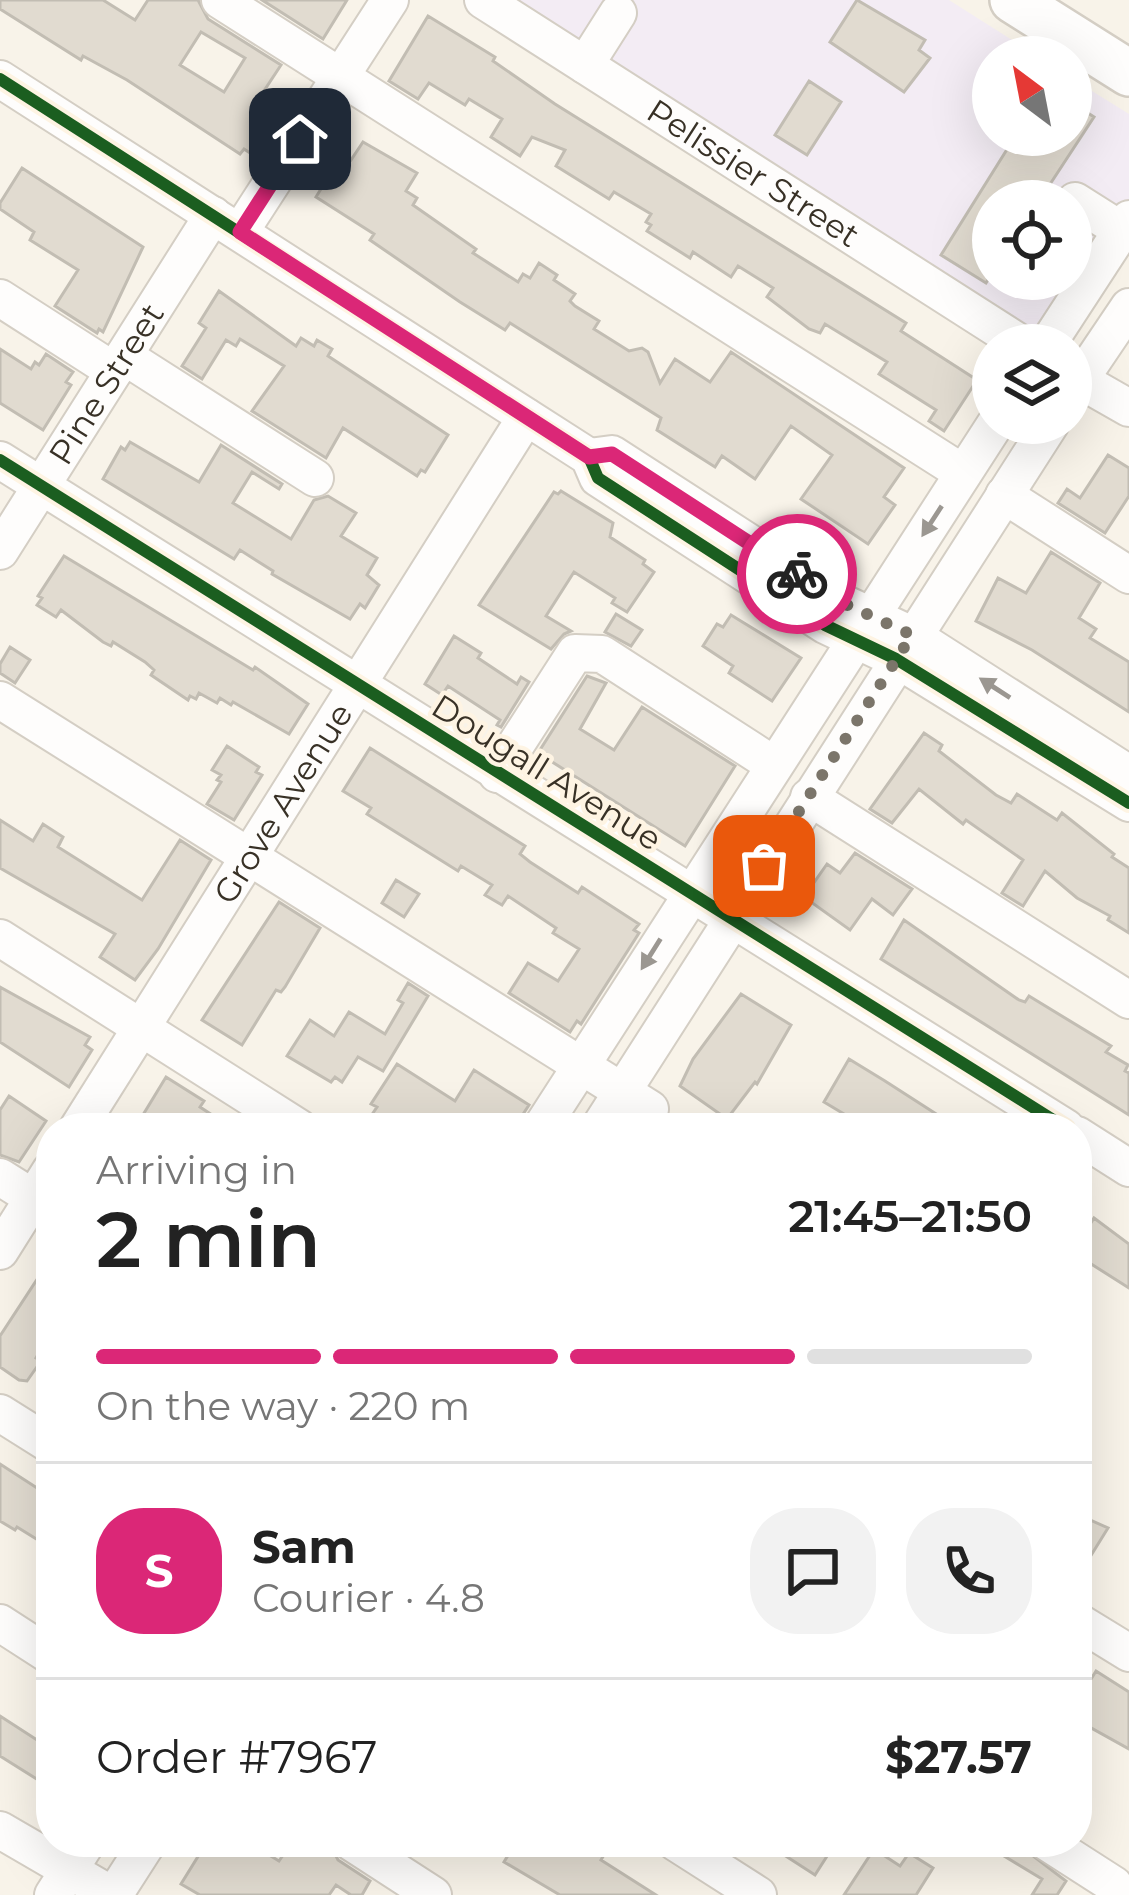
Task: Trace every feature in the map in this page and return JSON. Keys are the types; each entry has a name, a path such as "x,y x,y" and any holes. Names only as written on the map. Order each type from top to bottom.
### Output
{"main road":[{"path":"1013,0 1129,73"}],"street":[{"path":"220,0 963,473"},
{"name":"Pine Street","path":"0,551 119,364 340,76 390,0"},
{"name":"Pelissier Street","path":"484,0 585,65 811,194 1009,324"},
{"path":"585,65 618,13"},
{"path":"0,79 589,457 598,478 825,625 863,628 904,647 1129,774"},
{"path":"1061,324 1125,225 1092,209"},
{"path":"0,298 315,478"},
{"path":"1092,358 1129,307"},
{"path":"1092,391 1129,408"},
{"name":"Grove Avenue","path":"87,1113 526,416"},
{"path":"550,1113 982,444"},
{"path":"619,1113 636,1100 732,917 1037,444"},
{"name":"Dougall Avenue","path":"0,460 497,775 732,917 839,1001 1039,1113"},
{"path":"1004,495 1129,575"},
{"path":"904,647 1129,803"},
{"path":"497,775 575,653 602,654 774,765"},
{"path":"0,700 636,1100"},
{"path":"809,796 1129,1000"},
{"path":"0,938 275,1113"},
{"path":"1092,1145 1129,1168"},
{"path":"0,1177 36,1190"},
{"path":"0,1251 36,1205"},
{"path":"0,1413 36,1436"},
{"path":"0,1624 36,1647"},
{"path":"1092,1630 1129,1653"},
{"path":"0,1830 36,1851"},
{"path":"69,1870 113,1895 138,1857"},
{"path":"373,1857 433,1895"},
{"path":"698,1857 758,1895"},
{"path":"1075,1857 1117,1880"}],"shaded area":[{"path":"505,0 949,0 1006,36 972,36 972,156 1092,156 1092,91 1129,114 1129,200 1092,259 1092,180 972,180 972,297"},
{"path":"976,300 1066,300 1047,324 1014,324"}],"building":[{"path":"0,0 103,0 135,20 148,0 198,0 208,19 281,65 252,109 263,116 254,131 261,136 250,153 244,149 240,154 127,80 83,56 81,60 0,9","holes":["201,32 245,58 224,92 180,65"]},
{"path":"262,0 347,0 323,39"},
{"path":"857,0 925,40 919,50 930,58 904,92 830,42"},
{"path":"428,16 495,57 493,61 555,104 906,323 901,331 972,377 972,388 944,431 929,421 936,410 879,374 887,362 825,324 820,333 809,329 767,297 773,288 738,266 731,277 693,252 690,258 647,231 651,214 614,192 609,199 556,166 565,150 532,137 520,156 491,137 502,119 469,99 465,105 429,83 418,99 389,81"},
{"path":"809,81 841,102 807,155 775,135"},
{"path":"363,142 417,173 406,191 417,198 413,205 476,249 473,253 518,282 523,274 530,278 539,263 557,275 554,280 575,294 570,301 599,321 594,329 629,351 642,348 648,352 660,383 675,359 710,382 731,352 904,468 884,497 895,505 868,544 801,499 832,455 791,426 755,479 722,456 715,467 657,430 661,418 510,323 505,330 460,302 370,240 374,234 316,197 342,155 351,160"},
{"path":"1003,156 1068,156 1053,180 988,180"},
{"path":"22,168 143,247 103,332 99,329 97,333 55,306 78,270 30,240 34,232 0,209"},
{"path":"972,205 972,274 941,255"},
{"path":"219,291 296,346 301,338 332,349 328,356 448,435 425,472 417,476 343,428 326,458 252,411 284,366 240,339 236,346 226,340 202,379 182,366 206,328 199,323"},
{"path":"0,349 31,369 46,354 73,372 66,382 71,385 43,430 0,403"},
{"path":"130,442 199,482 221,445 282,484 279,489 252,472 233,503 291,539 314,500 328,496 356,513 341,536 377,558 367,575 379,585 365,608 360,604 350,619 240,550 234,559 103,479 121,447 125,450"},
{"path":"1108,455 1129,468 1129,496 1105,533 1058,503 1067,489 1080,498"},
{"path":"561,491 613,523 610,537 645,560 643,564 654,572 627,612 612,603 615,598 574,572 546,616 571,631 551,649 479,605 554,492"},
{"path":"1051,552 1100,583 1079,618 1096,629 1090,638 1129,662 1129,712 1032,650 976,621 998,578 1026,593"},
{"path":"64,556 255,667 308,704 289,734 233,702 220,698 217,703 199,693 188,700 151,675 154,670 145,662 113,642 111,646 103,642 61,610 56,617 37,605"},
{"path":"616,614 642,630 631,646 605,632"},
{"path":"731,615 801,658 772,701 729,673 733,666 703,646 717,624 723,627"},
{"path":"454,636 517,684 521,677 529,682 501,727 497,725 500,720 448,686 442,695 425,684"},
{"path":"10,647 30,660 15,683 0,673"},
{"path":"587,676 606,683 580,729 614,750 642,707 735,766 685,846 538,753"},
{"path":"924,733 942,745 939,751 996,795 1011,803 1017,794 1057,820 1062,813 1129,868 1129,933 1045,871 1023,906 1002,893 1023,860 966,820 963,824 919,789 892,823 870,809"},
{"path":"227,746 259,767 256,772 262,775 234,820 207,804 221,782 217,780 221,775 212,770"},
{"path":"370,748 525,846 520,854 530,862 578,893 582,887 639,924 634,930 639,933 581,1024 577,1021 570,1032 509,993 528,963 558,981 579,949 508,896 502,905 485,895 492,885 461,866 458,871 367,814 371,808 343,791"},
{"path":"0,820 33,841 43,824 63,837 58,847 142,900 180,840 211,860 135,980 100,957 115,934 0,868"},
{"path":"855,853 912,889 893,915 872,899 850,930 804,897 827,864 840,873"},
{"path":"396,880 419,894 404,917 382,903"},
{"path":"279,902 320,928 285,987 276,990 242,1045 202,1020"},
{"path":"904,920 1019,1000 1025,1002 1029,996 1111,1046 1106,1052 1128,1065 1129,1115 881,959"},
{"path":"408,983 428,996 383,1071 358,1057 342,1082 335,1077 331,1082 287,1056 310,1020 334,1036 349,1012 385,1034 403,1003 398,1000"},
{"path":"0,987 90,1037 85,1045 92,1050 69,1087 0,1042"},
{"path":"741,994 791,1025 757,1084 732,1113 718,1113 680,1086 693,1059"},
{"path":"849,1059 934,1113 842,1113 824,1102"},
{"path":"397,1064 455,1101 474,1070 529,1105 524,1113 373,1113 377,1107 371,1104"},
{"path":"166,1077 204,1101 200,1107 209,1113 144,1113"},
{"path":"9,1096 36,1114 36,1136 19,1162 0,1155 0,1110"},
{"path":"1094,1218 1129,1244 1129,1288 1092,1265"},
{"path":"36,1281 36,1368 27,1381 0,1367 0,1336"},
{"path":"0,1464 36,1487 36,1539 0,1521"},
{"path":"1092,1521 1108,1528 1092,1554"},
{"path":"1096,1671 1129,1692 1129,1749 1092,1728"},
{"path":"0,1716 36,1739 36,1779 0,1756"},
{"path":"198,1857 272,1857 279,1861 282,1857 336,1857 370,1881 362,1895 351,1895 336,1885 329,1895 200,1895 181,1884"},
{"path":"507,1857 603,1857 656,1895 560,1895 504,1862"},
{"path":"787,1857 826,1857 815,1875"},
{"path":"869,1857 886,1857 900,1866 906,1857 915,1857 933,1868 916,1895 844,1895"},
{"path":"1006,1857 1035,1857 1066,1881 1057,1895 1032,1895 1042,1879"}],"cycle path":[{"path":"0,79 589,457 598,478 825,625 896,659 1129,803"},
{"path":"0,460 1042,1113"}],"way so far":[{"path":"764,866 912,635 841,602 797,574"}],"route":[{"path":"300,139 240,232 589,457 612,454 797,574"}]}
